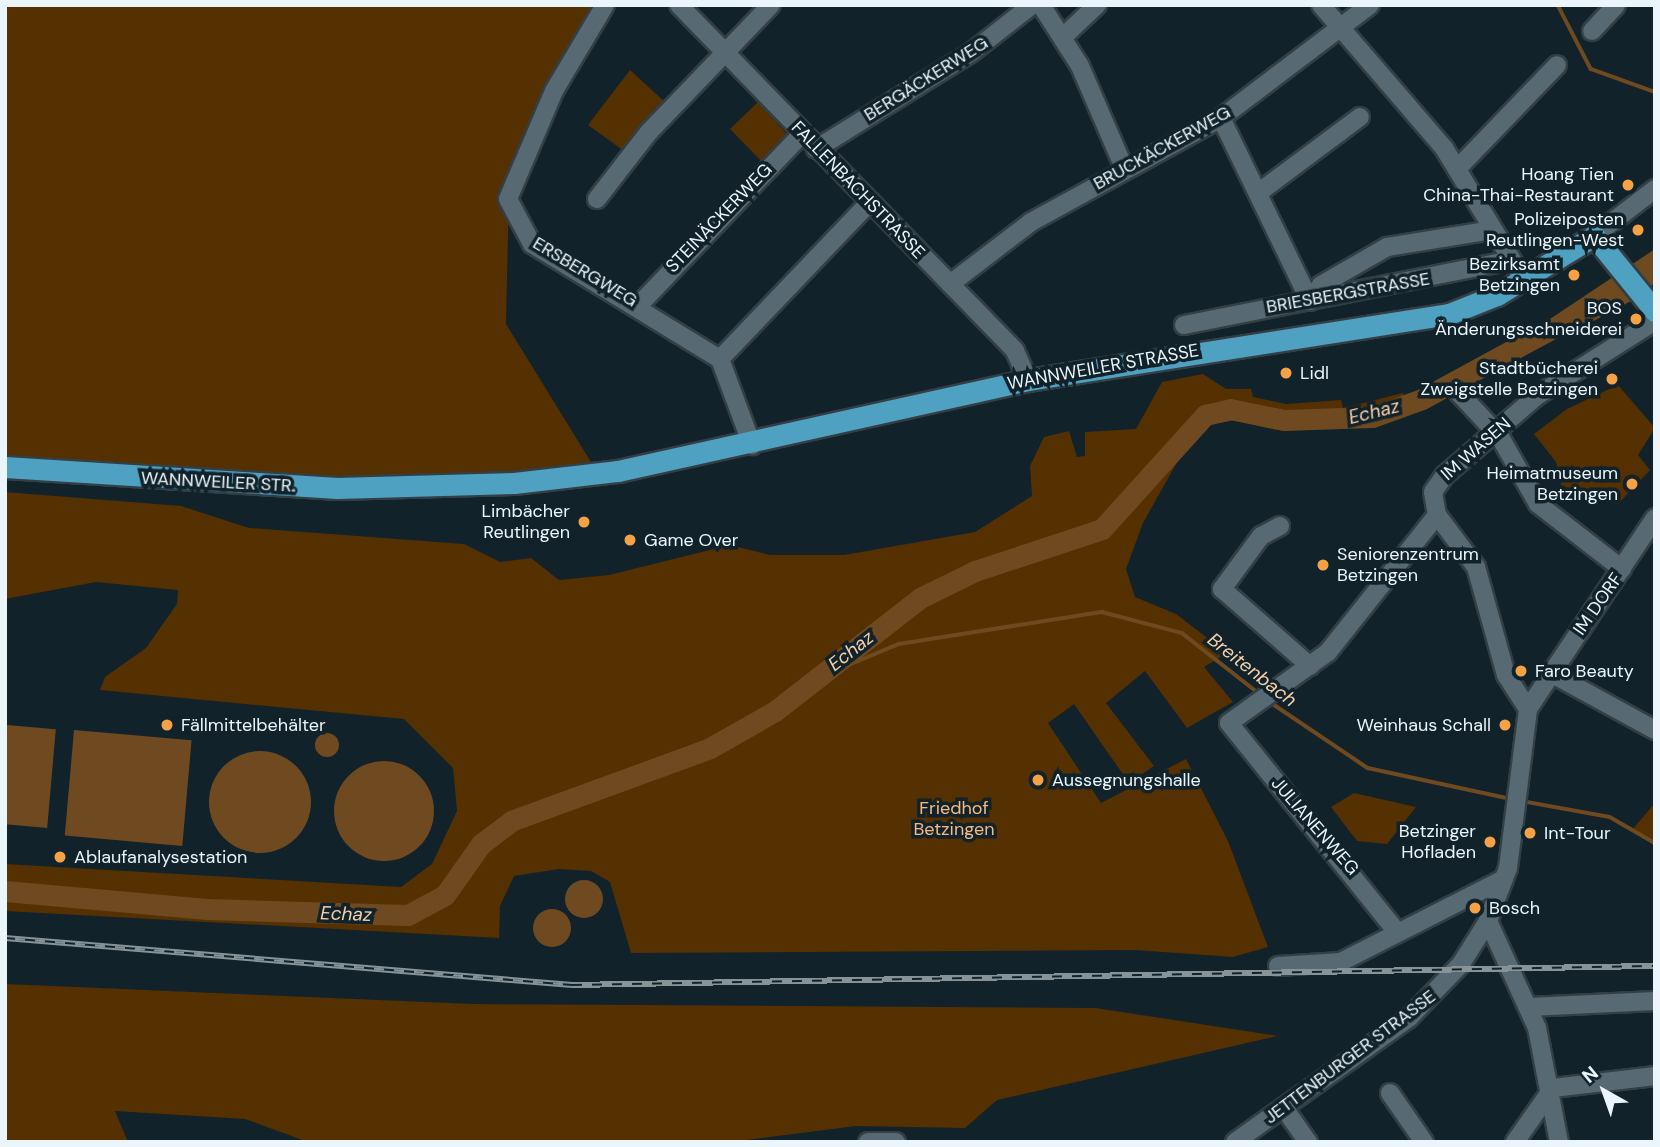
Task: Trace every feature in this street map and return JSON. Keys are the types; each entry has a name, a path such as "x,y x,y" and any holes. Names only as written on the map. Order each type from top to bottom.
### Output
{"main road":[{"path":"1594,236 1649,303"},
{"name":"WANNWEILER STRASSE","path":"598,474 752,445 1028,380 1440,316 1524,280 1594,236"},
{"name":"WANNWEILER STR.","path":"5,467 220,484 430,487 598,474"}],"street":[{"name":"ERSBERGWEG","path":"606,5 554,91 508,199 532,244 639,305 720,359"},
{"name":"FALLENBACHSTRASSE","path":"679,5 1018,355 1028,380"},
{"path":"597,199 649,131 729,55 771,5"},
{"name":"BERGÄCKERWEG","path":"816,149 965,57 1032,5"},
{"path":"1041,5 1062,37 1125,170"},
{"path":"1062,37 1097,5"},
{"path":"1321,5 1457,169 1524,280"},
{"name":"BRUCKÄCKERWEG","path":"950,284 1000,241 1221,118 1342,31 1370,5"},
{"path":"1592,31 1616,5"},
{"path":"1457,169 1557,65"},
{"path":"1258,193 1360,117"},
{"path":"1221,118 1310,301 1321,285 1387,247 1492,230"},
{"name":"STEINÄCKERWEG","path":"639,305 802,134"},
{"path":"1594,236 1655,189"},
{"path":"752,445 720,359 869,203"},
{"name":"BRIESBERGSTRASSE","path":"1184,326 1511,260"},
{"name":"IM WASEN","path":"1437,515 1437,484 1555,383 1655,321"},
{"path":"1457,391 1496,432 1538,504 1622,569"},
{"path":"1280,526 1261,537 1222,589 1310,666 1437,515 1476,567 1506,675 1528,709"},
{"name":"IM DORF","path":"1538,688 1655,518"},
{"name":"JULIANENWEG","path":"1310,666 1273,693 1252,704 1229,723 1397,932"},
{"path":"1549,672 1655,730"},
{"name":"JETTENBURGER STRASSE","path":"1235,1142 1430,1002 1488,921 1504,879 1528,709 1538,688"},
{"path":"1278,966 1334,964 1504,879"},
{"path":"1488,921 1529,1007 1553,1088 1559,1142"},
{"path":"1529,1007 1655,1001"},
{"path":"1515,1142 1553,1088 1655,1076"},
{"path":"1390,1093 1424,1142"},
{"path":"1284,1108 1308,1142"},
{"path":"868,1142 896,1142"}],"green space":[{"path":"5,5 605,5 509,192 506,324 599,475 440,488 5,463"},
{"path":"630,70 666,103 624,151 588,125"},
{"path":"758,102 786,133 765,165 730,129"},
{"name":"Friedhof Betzingen","path":"1203,374 1226,389 1251,389 1253,397 1286,404 1341,400 1343,408 1403,393 1408,402 1376,413 1311,416 1276,430 1236,420 1212,424 1185,448 1143,523 1126,569 1135,597 1176,614 1227,653 1204,667 1233,702 1187,728 1145,671 1106,703 1154,766 1129,783 1074,704 1048,723 1101,803 1186,759 1228,841 1268,947 1233,957 1135,950 631,953 610,882 591,871 559,869 514,876 500,906 499,938 5,911 5,864 401,887 432,864 457,811 453,768 404,719 100,690 105,677 146,648 177,604 178,590 96,582 5,599 5,492 181,506 249,528 464,544 500,562 531,558 559,580 609,575 730,545 770,555 844,555 975,532 1032,496 1030,466 1044,437 1069,431 1077,457 1085,456 1085,432 1136,429 1162,382"},
{"path":"1618,385 1655,428 1638,455 1650,470 1618,504 1564,497 1556,462 1534,434 1567,409"},
{"path":"1354,793 1416,807 1387,844 1357,841 1331,807"},
{"path":"1655,803 1655,843 1632,830"},
{"path":"5,984 473,1004 1096,1008 1278,1036 997,1100 965,1128 856,1126 730,1142 308,1142 245,1119 115,1111 128,1142 5,1142"}],"shaded area":[{"path":"1655,249 1655,283 1631,301 1573,332 1529,342 1538,327"},
{"path":"7,725 56,729 47,828 5,824"},
{"path":"74,730 192,740 182,846 65,836"},
{"path":"327,733 336,736 339,745 336,754 327,757 318,754 315,745 318,736"},
{"path":"260,751 280,755 296,766 307,782 311,802 307,822 296,838 280,849 260,853 240,849 224,838 213,822 209,802 213,782 224,766 240,755"},
{"path":"384,761 403,764 420,775 431,792 434,811 431,830 420,847 403,858 384,861 365,858 348,847 337,830 334,811 337,792 348,775 365,764"},
{"path":"584,880 597,886 603,899 597,912 584,918 571,912 565,899 571,886"},
{"path":"552,909 565,915 571,928 565,941 552,947 539,941 533,928 539,915"}],"waterway":[{"path":"1558,5 1591,69 1655,92"},
{"name":"Echaz","path":"5,891 207,909 408,915 445,895 481,844 511,821 710,748 775,711 920,598 975,571 1102,529 1205,415 1230,409 1284,420 1372,417 1422,399 1553,328"},
{"name":"Breitenbach","path":"822,676 899,644 1102,612 1182,633 1261,695"},
{"name":"Breitenbach","path":"1270,702 1368,768 1511,799"},
{"name":"Breitenbach","path":"1522,801 1610,817 1655,843"}],"railway":[{"path":"5,938 572,985 1655,966"}],"place":[{"name":"Hoang Tien China-Thai-Restaurant","path":"1628,185"},
{"name":"Polizeiposten Reutlingen-West","path":"1638,230"},
{"name":"Bezirksamt Betzingen","path":"1574,275"},
{"name":"BOS Änderungsschneiderei","path":"1636,319"},
{"name":"Lidl","path":"1286,373"},
{"name":"Stadtbücherei Zweigstelle Betzingen","path":"1612,379"},
{"name":"Heimatmuseum Betzingen","path":"1632,484"},
{"name":"Limbächer Reutlingen","path":"584,522"},
{"name":"Game Over","path":"630,540"},
{"name":"Seniorenzentrum Betzingen","path":"1323,565"},
{"name":"Faro Beauty","path":"1521,671"},
{"name":"Fällmittelbehälter","path":"167,725"},
{"name":"Weinhaus Schall","path":"1505,725"},
{"name":"Aussegnungshalle","path":"1038,780"},
{"name":"Int-Tour","path":"1530,833"},
{"name":"Betzinger Hofladen","path":"1490,842"},
{"name":"Ablaufanalysestation","path":"60,857"},
{"name":"Bosch","path":"1475,908"}]}
